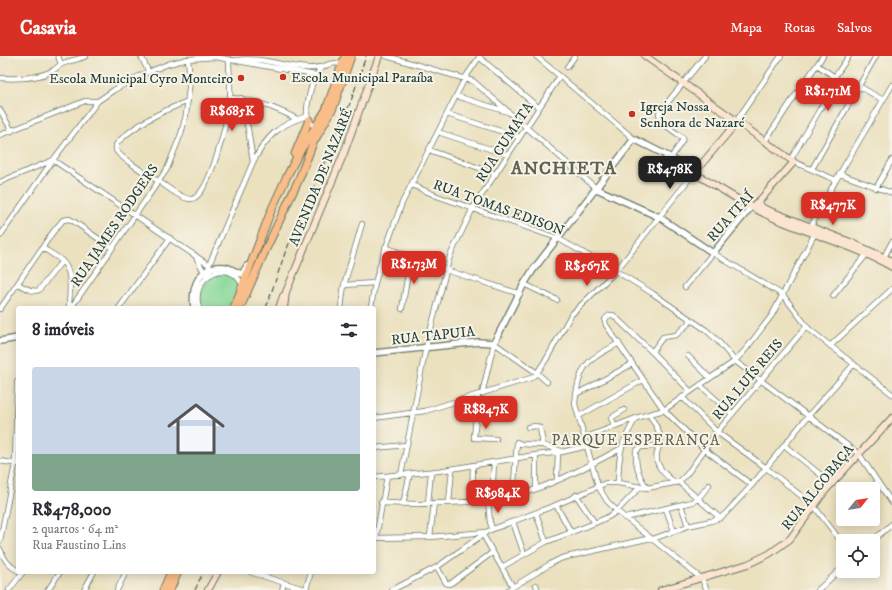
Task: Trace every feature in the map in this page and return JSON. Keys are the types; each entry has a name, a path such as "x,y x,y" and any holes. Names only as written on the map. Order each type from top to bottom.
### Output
{"main road":[{"path":"235,306 266,223 287,176 329,105 341,64 345,56"},
{"path":"241,306 299,179 313,143 333,108 351,56"},
{"name":"AVENIDA DE NAZARÉ","path":"284,306 286,292 344,153 379,56"},
{"path":"645,56 792,160"},
{"path":"341,64 346,71"},
{"path":"728,115 732,122 732,128 694,173 751,207 773,218 866,254 892,267"},
{"path":"292,166 308,118"},
{"path":"732,128 747,128"},
{"name":"RUA ITAÍ","path":"751,207 760,200 792,160"},
{"path":"287,176 289,180 293,182 299,179"},
{"path":"278,196 286,194 289,200"},
{"path":"760,200 760,205 763,208 810,228 850,242 892,261"},
{"path":"280,306 286,292"},
{"name":"RUA ALCOBAÇA","path":"661,590 702,579 759,560 782,546 795,534 814,506 832,484 892,418"},
{"path":"163,590 170,574"},
{"path":"170,590 177,574"},
{"path":"208,590 217,574"}],"street":[{"path":"58,56 61,64"},
{"path":"0,78 37,76 53,71 61,64 86,56"},
{"path":"141,56 148,71"},
{"path":"386,56 465,78 476,83 597,189 658,217 713,253 783,295 806,327 892,394"},
{"path":"376,418 413,414 526,381 537,373 571,315 616,271 694,173 669,157 634,139 536,56"},
{"path":"567,67 575,56"},
{"path":"650,176 669,157 683,138 661,122 659,112 705,56"},
{"path":"737,120 781,56"},
{"path":"802,86 823,56"},
{"path":"836,180 792,160 823,104 823,94 849,56"},
{"path":"812,169 876,56"},
{"path":"0,236 98,101 114,90 148,71 188,59 215,57 308,68 341,64"},
{"path":"371,306 375,283 385,247 402,203 465,78 479,57 539,108"},
{"name":"RUA JAMES RODGERS","path":"71,306 134,214 159,182 167,169 181,134 186,115 190,79 188,59"},
{"path":"188,101 149,119 127,133 116,145 117,152 159,182 184,198 190,199 197,196 207,180 219,151 230,98 229,59"},
{"path":"251,61 315,75"},
{"path":"817,65 835,77"},
{"path":"315,127 308,118 310,90 315,75 326,66"},
{"name":"RUA CUMATA","path":"401,475 426,347 454,245 473,208 560,76"},
{"path":"810,228 836,180 892,85"},
{"path":"859,86 883,100"},
{"path":"765,141 796,93"},
{"path":"456,96 510,112"},
{"path":"230,98 241,98 273,108 297,119"},
{"path":"241,98 253,162"},
{"path":"0,135 85,101 98,101"},
{"path":"0,110 12,131"},
{"path":"447,114 519,137"},
{"path":"207,272 261,146 272,134 297,119 308,118"},
{"path":"438,132 508,155"},
{"path":"496,439 474,438 480,394 494,343 524,284 557,238 597,189 634,139"},
{"path":"429,150 496,174"},
{"path":"0,182 54,160"},
{"path":"54,160 195,255 207,272"},
{"path":"876,188 892,160"},
{"path":"840,174 892,193"},
{"name":"RUA TOMAS EDISON","path":"412,185 437,196 557,238 616,271 692,320 712,334 735,361 859,454 892,503"},
{"name":"RUA ITAÍ","path":"685,287 751,207"},
{"path":"0,309 53,232 63,220 69,219 73,221 112,248"},
{"path":"195,306 193,298 199,277 214,267 225,267 240,274 243,273 260,233 266,223"},
{"path":"341,306 344,285 362,224"},
{"path":"0,228 7,226"},
{"path":"584,438 636,418 664,410 735,361 765,325 783,295 814,235"},
{"path":"120,306 170,238"},
{"path":"884,257 892,242"},
{"path":"385,247 446,270 520,294"},
{"path":"43,248 62,261 68,270 70,277 70,306"},
{"path":"833,296 866,254"},
{"path":"195,255 207,272"},
{"path":"402,309 408,273 416,258"},
{"path":"18,284 35,292 39,290 62,261"},
{"path":"207,272 226,272 241,280 243,286"},
{"path":"344,285 375,283"},
{"path":"524,284 557,300"},
{"path":"830,346 892,289"},
{"path":"690,391 613,315 606,318 605,323 664,410 704,449 752,485"},
{"path":"652,352 663,337 676,335 692,320"},
{"name":"RUA LUÍS REIS","path":"677,483 687,474 717,432 806,327"},
{"path":"0,341 16,338"},
{"name":"RUA TAPUIA","path":"376,353 479,342 494,343"},
{"path":"494,343 537,373 547,382"},
{"path":"619,343 588,363 582,374 576,394 575,404 598,486 607,501 617,511 702,579 706,590"},
{"path":"688,356 710,378"},
{"path":"576,394 632,364"},
{"path":"508,590 562,558 652,538 688,526 720,518 732,508 808,415 854,364"},
{"path":"579,416 643,380"},
{"path":"700,385 732,414"},
{"path":"682,398 717,432 765,467 814,506 836,535"},
{"path":"615,426 611,418 624,410"},
{"path":"649,414 660,436 656,456 658,464 667,476 698,499 720,518"},
{"path":"618,483 620,449 623,440 636,418"},
{"path":"528,427 536,426 540,428 543,445"},
{"path":"513,497 517,442 521,444 543,445 560,452"},
{"path":"376,448 406,445"},
{"path":"784,445 832,484"},
{"path":"376,477 452,469 560,452 587,446"},
{"path":"647,488 636,466 636,451 641,447 659,446"},
{"path":"381,503 403,504 472,502 513,497 558,480 620,449"},
{"path":"558,480 560,452"},
{"path":"536,455 536,489"},
{"path":"0,461 16,464"},
{"path":"492,529 490,522 490,501 494,462"},
{"path":"472,465 472,502"},
{"path":"0,541 16,469"},
{"path":"449,502 452,469"},
{"path":"430,537 431,472"},
{"path":"403,504 410,474"},
{"path":"376,532 387,476"},
{"path":"392,590 436,567 492,529 536,513 608,482 647,488 677,483"},
{"path":"625,518 681,505 698,499 709,485"},
{"path":"502,567 546,542 595,523 617,511 640,487"},
{"path":"576,495 595,523"},
{"path":"556,504 572,532"},
{"path":"681,505 688,526"},
{"path":"666,508 674,531"},
{"path":"536,513 546,542"},
{"path":"513,522 524,554"},
{"path":"880,534 892,524"},
{"path":"376,538 430,537 485,533"},
{"path":"485,533 493,552 513,587"},
{"path":"0,549 3,558 7,563 16,569"},
{"path":"436,567 446,583 450,584 493,552"},
{"path":"819,590 836,573"},
{"path":"9,590 20,574"},
{"path":"48,590 59,574"},
{"path":"84,590 93,574"},
{"path":"117,590 125,574"},
{"path":"261,574 307,590 311,574"},
{"path":"282,590 284,583"}],"green space":[{"path":"223,273 234,277 241,286 233,306 201,306 200,295 203,285 211,277"}],"railway":[{"path":"267,306 285,253 351,101 366,56"},
{"path":"195,590 202,574"}],"place":[{"name":"Escola Municipal Paraíba","path":"283,77"},
{"name":"Escola Municipal Cyro Monteiro","path":"241,78"},
{"name":"Igreja Nossa Senhora de Nazaré","path":"632,114"}],"district":[{"name":"ANCHIETA","path":"564,168"},
{"name":"PARQUE ESPERANÇA","path":"636,440"}]}
